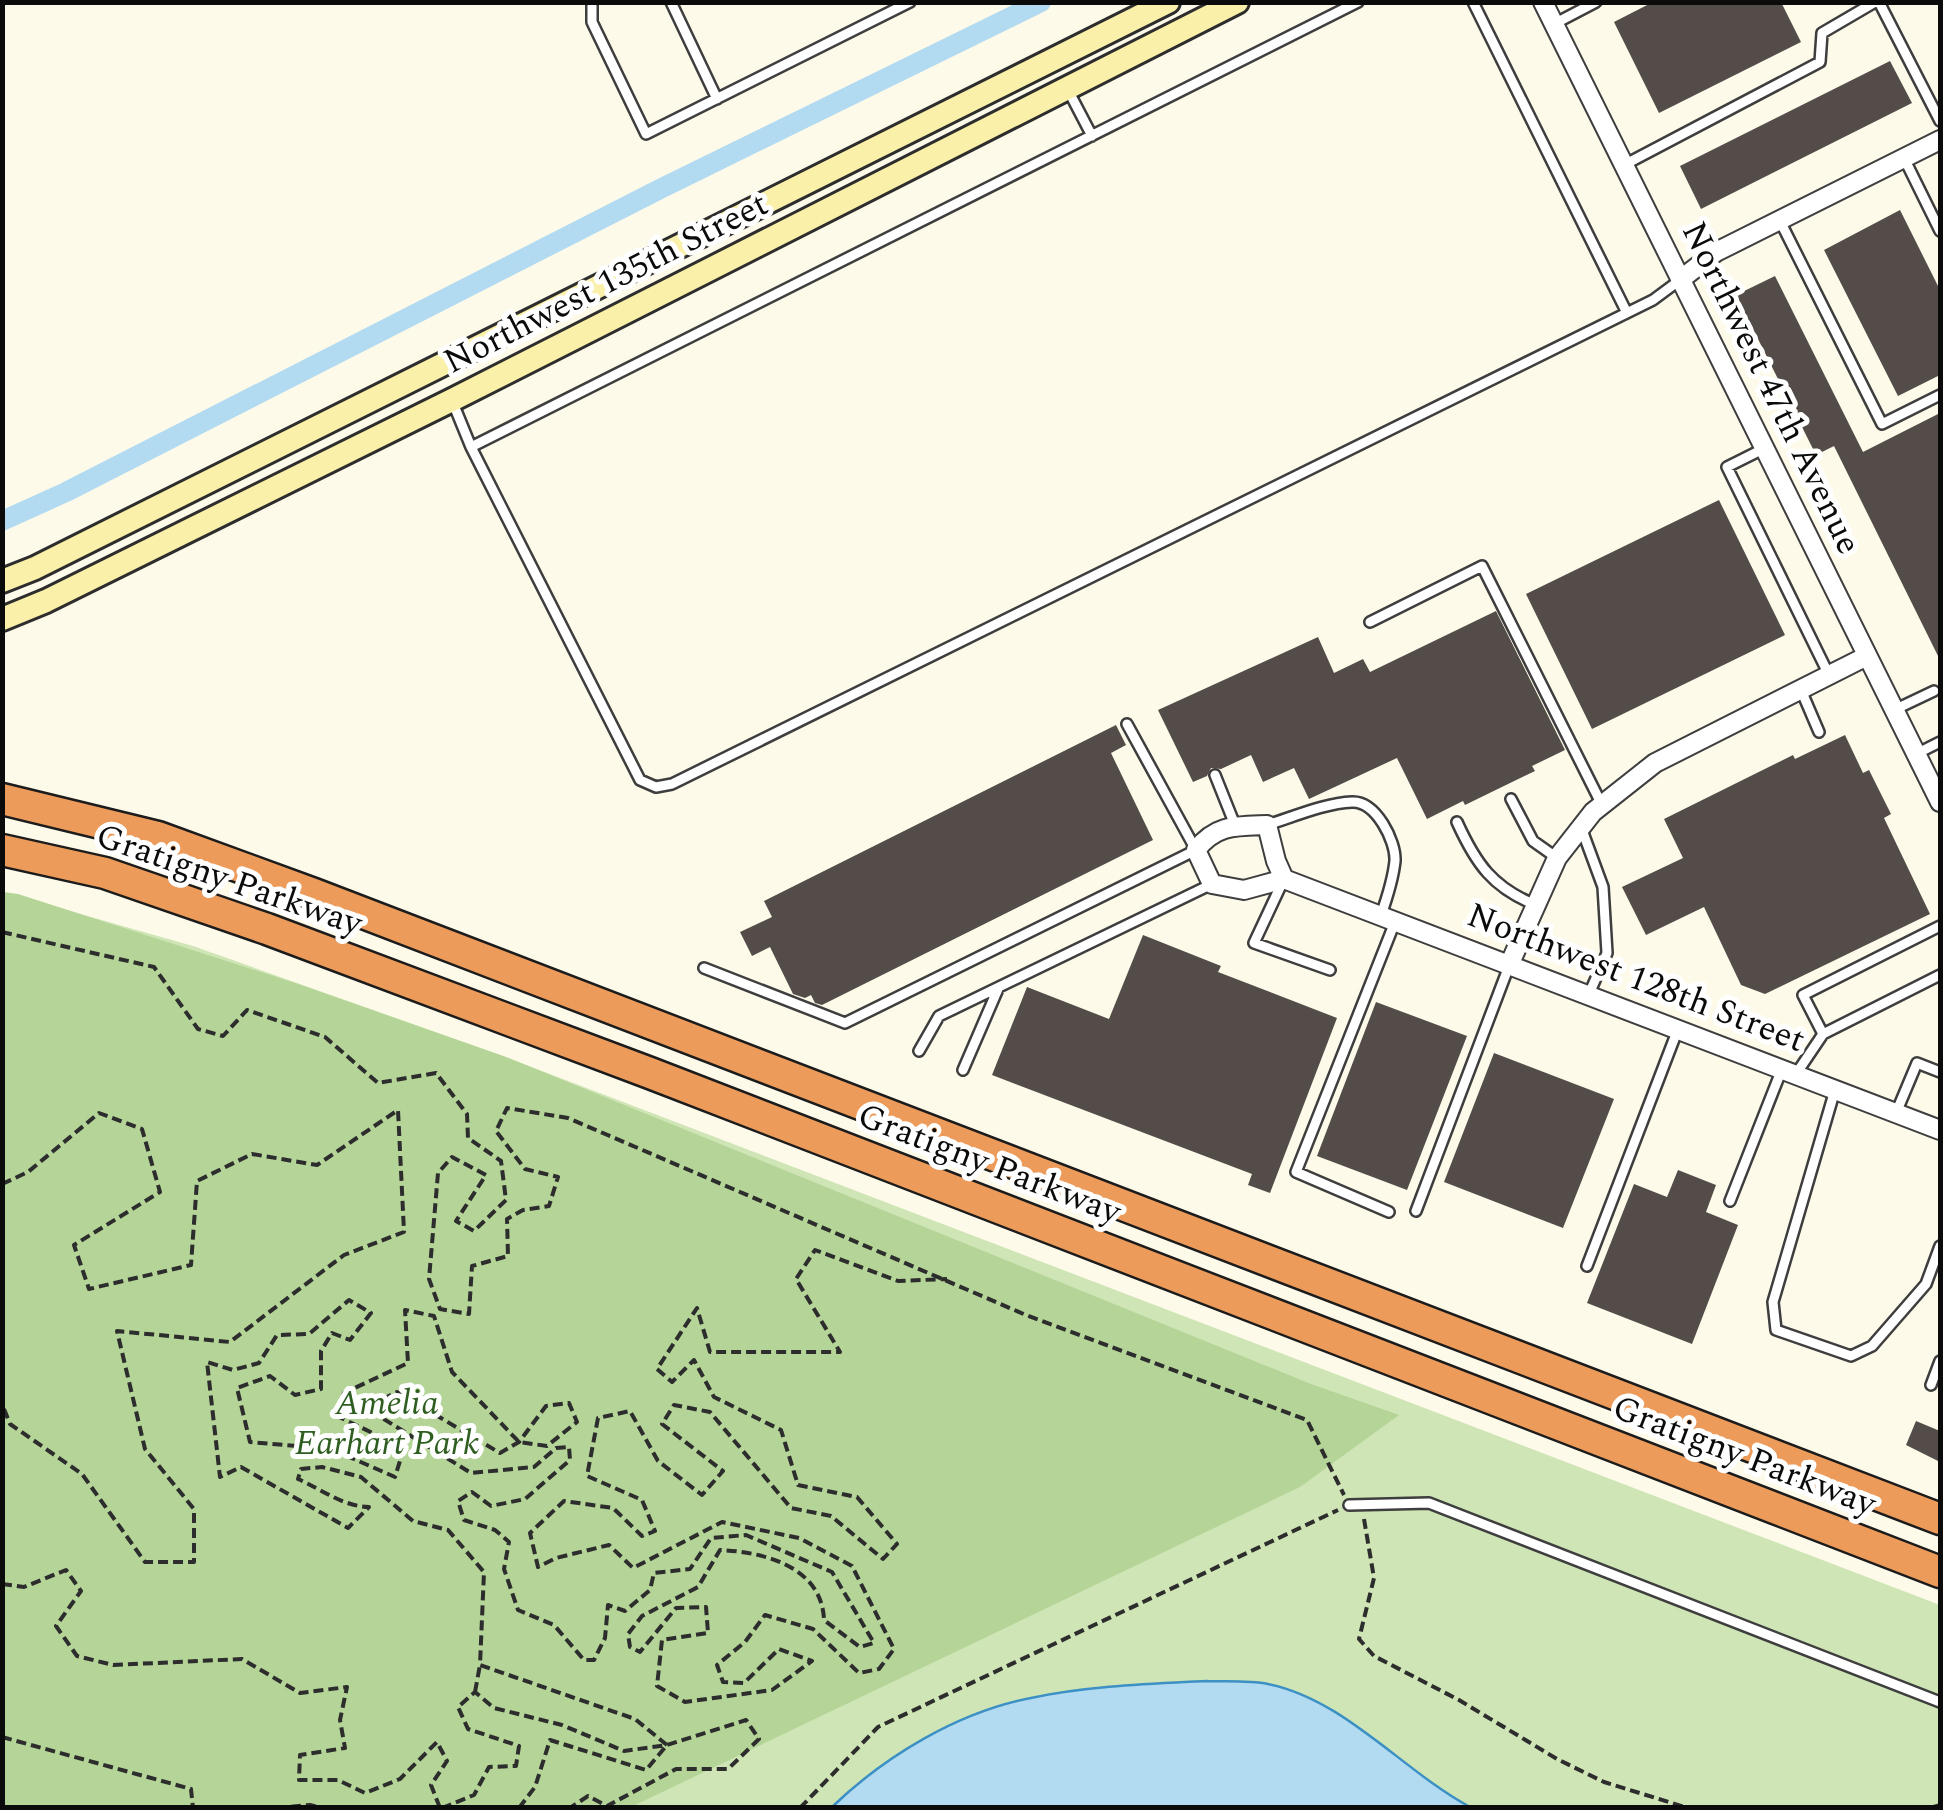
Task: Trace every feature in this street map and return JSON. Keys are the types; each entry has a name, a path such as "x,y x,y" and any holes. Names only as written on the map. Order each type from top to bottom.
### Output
{"highway":[{"name":"Gratigny Parkway","path":"2,799 158,838 314,894 1940,1519"},
{"name":"Gratigny Parkway","path":"2,850 105,872 285,936 1940,1572"}],"main road":[{"name":"Northwest 135th Street","path":"2,581 36,568 1168,2"},
{"name":"Northwest 135th Street","path":"2,618 46,601 452,400 1237,2"},
{"path":"436,368 452,400"}],"street":[{"name":"Northwest 47th Avenue","path":"1543,2 1940,802"},
{"path":"1680,280 1716,252 1940,140"},
{"path":"1510,963 1557,858 1602,805 1655,764 1867,656"},
{"path":"1235,825 1267,825 1284,879 1244,890 1212,884 1196,850 1217,829 1235,825"},
{"name":"Northwest 128th Street","path":"1284,879 1940,1130"}],"lane":[{"path":"592,2 592,22 646,134 910,2"},
{"path":"670,2 717,100"},
{"path":"471,446 1358,2"},
{"path":"1473,2 1627,313"},
{"path":"1554,24 1596,2"},
{"path":"1624,165 1820,62 1822,32 1877,2 1940,121"},
{"path":"1068,90 1092,136"},
{"path":"1904,158 1940,231"},
{"path":"1779,220 1882,424 1940,395"},
{"path":"452,400 471,446 632,767 643,782 662,787 1627,313 1680,280"},
{"path":"1765,448 1727,468 1829,675"},
{"path":"1370,622 1482,566 1602,805"},
{"path":"1800,690 1820,732"},
{"path":"1894,710 1934,690"},
{"path":"704,968 845,1022 1196,850 1127,724"},
{"path":"1916,754 1940,742"},
{"path":"1215,776 1235,825"},
{"path":"1511,800 1533,840 1557,858"},
{"path":"1267,825 1350,802 1369,806 1376,812 1395,856 1388,918 1296,1172 1389,1212"},
{"path":"1456,822 1486,873 1509,894 1536,905"},
{"path":"1581,827 1603,887 1608,953 1588,994"},
{"path":"1284,879 1254,943 1330,970"},
{"path":"919,1051 939,1016 1212,884"},
{"path":"1822,1034 1803,994 1940,926"},
{"path":"1416,1211 1510,963"},
{"path":"1730,1201 1789,1071 1822,1034 1940,975"},
{"path":"962,1070 998,988"},
{"path":"1587,1266 1678,1029"},
{"path":"1896,1113 1917,1063 1940,1072"},
{"path":"1835,1090 1773,1302 1776,1330 1851,1356 1872,1346 1926,1284 1940,1246"},
{"path":"1931,1385 1940,1361"},
{"path":"1350,1505 1429,1503 1940,1702"}],"path":[{"path":"2,932 154,967 198,1030 223,1036 247,1010 325,1037 378,1083 436,1073 467,1114 468,1138 501,1161 506,1200 474,1231 456,1221 486,1175 452,1156 438,1173 429,1279 440,1309 470,1314 472,1266 508,1256 507,1220 522,1210 549,1206 558,1178 525,1170 496,1131 507,1108 568,1118 1026,1315 1307,1420 1350,1505 878,1726 800,1808"},
{"path":"2,1184 28,1172 99,1113 142,1129 160,1192 74,1246 89,1288 191,1266 197,1181 252,1154 316,1165 398,1110 404,1232 344,1256 230,1342 116,1331 144,1449 194,1509 194,1562 145,1562 82,1474 10,1424 2,1404"},
{"path":"2,1584 24,1587 66,1570 81,1591 56,1626 76,1656 113,1665 242,1659 300,1693 348,1687 340,1720 345,1748 300,1756 299,1780 338,1780 365,1793 400,1779 437,1742 446,1761 431,1784 441,1808 474,1795 489,1767 516,1766 519,1746 468,1729 458,1707 476,1692 484,1572 448,1530 413,1521 361,1477 322,1467 302,1469 298,1479 348,1506 370,1507 348,1528 241,1467 220,1477 206,1362 233,1370 259,1363 276,1335 310,1334 349,1300 371,1313 350,1340 332,1333 321,1351 321,1388 295,1395 270,1376 237,1388 250,1442 331,1449 395,1477 404,1448 338,1416 344,1393 408,1362 405,1310 434,1316 452,1372 519,1442 547,1446 576,1422 569,1402 546,1406 519,1442 500,1453 397,1392 383,1400 382,1418 471,1473 534,1467 556,1448 569,1448 570,1460 526,1499 491,1506 472,1492 458,1501 464,1520 495,1530 509,1542 504,1568 518,1610 554,1625 584,1660 594,1660 605,1638 608,1605 625,1612 650,1590 654,1573 690,1569 712,1538 746,1535 832,1572 874,1643 860,1647 824,1620 824,1600 810,1579 756,1552 720,1550 698,1587 642,1616 628,1634 630,1647 640,1652 676,1608 706,1607 708,1633 662,1640 656,1686 685,1702 772,1690 812,1662 779,1649 744,1683 723,1682 718,1665 745,1642 765,1615 812,1628 859,1672 879,1669 894,1649 852,1566 799,1538 722,1522 633,1568 608,1545 556,1558 538,1567 530,1532 564,1500 613,1508 642,1536 655,1530 642,1500 587,1476 598,1418 630,1411 658,1461 702,1496 724,1470 662,1424 674,1406 710,1412 791,1508 831,1516 883,1558 897,1544 857,1497 798,1485 782,1430 714,1397 694,1360 672,1382 657,1368 697,1308 710,1352 840,1352 796,1279 815,1250 898,1281 947,1279"},
{"path":"1361,1504 1374,1578 1359,1638 1374,1656 1459,1700 1556,1759 1604,1782 1688,1808"},
{"path":"480,1665 636,1719 667,1745"},
{"path":"476,1692 494,1708 562,1725 624,1751 667,1745 746,1720 759,1739 728,1769 676,1769 607,1806 588,1796 570,1808"},
{"path":"2,1737 192,1789 193,1808"},
{"path":"519,1808 535,1788 550,1740 646,1770 667,1745"},
{"path":"1930,1808 1940,1805"},
{"path":"276,1808 322,1808"}],"green space":[{"name":"Amelia Earhart Park","path":"3,892 193,946 503,1056 1940,1605 1940,1807 3,1808"},
{"name":"Amelia Earhart Park","path":"3,892 298,984 506,1057 1311,1384 1399,1415 1300,1487 631,1807 3,1807"}],"water":[{"path":"1206,1681 1268,1684 1322,1704 1470,1807 832,1807 899,1754 977,1714 1053,1694"}],"building":[{"path":"1653,2 1781,2 1801,42 1659,113 1614,22"},
{"path":"1890,61 1912,103 1701,209 1680,166"},
{"path":"1900,210 1940,290 1940,375 1898,396 1824,250"},
{"path":"1775,276 1863,452 1940,413 1940,660 1834,446 1816,455 1736,295"},
{"path":"1719,500 1785,635 1592,729 1526,594"},
{"path":"1496,611 1565,750 1532,766 1535,771 1427,819 1397,758 1309,799 1294,768 1263,782 1251,755 1221,769 1211,768 1207,776 1193,782 1158,710 1318,637 1334,673 1363,659 1370,672"},
{"path":"1116,725 1126,745 1111,753 1153,840 822,1005 815,1003 811,995 805,998 793,994 770,947 752,956 740,932 772,917 764,901"},
{"path":"1845,735 1863,773 1869,770 1891,814 1884,818 1930,914 1765,994 1741,985 1704,907 1646,935 1622,887 1683,858 1664,819 1793,755 1795,759"},
{"path":"1143,935 1221,966 1218,972 1337,1018 1270,1193 1248,1185 1252,1174 992,1075 1027,987 1109,1019"},
{"path":"1376,1002 1467,1036 1407,1190 1317,1156"},
{"path":"1494,1053 1614,1099 1563,1228 1444,1182"},
{"path":"1678,1170 1716,1185 1706,1212 1738,1225 1692,1344 1587,1303 1634,1184 1667,1197"},
{"path":"1916,1421 1940,1431 1940,1462 1906,1445"}],"waterway":[{"path":"2,521 1041,2"}]}
